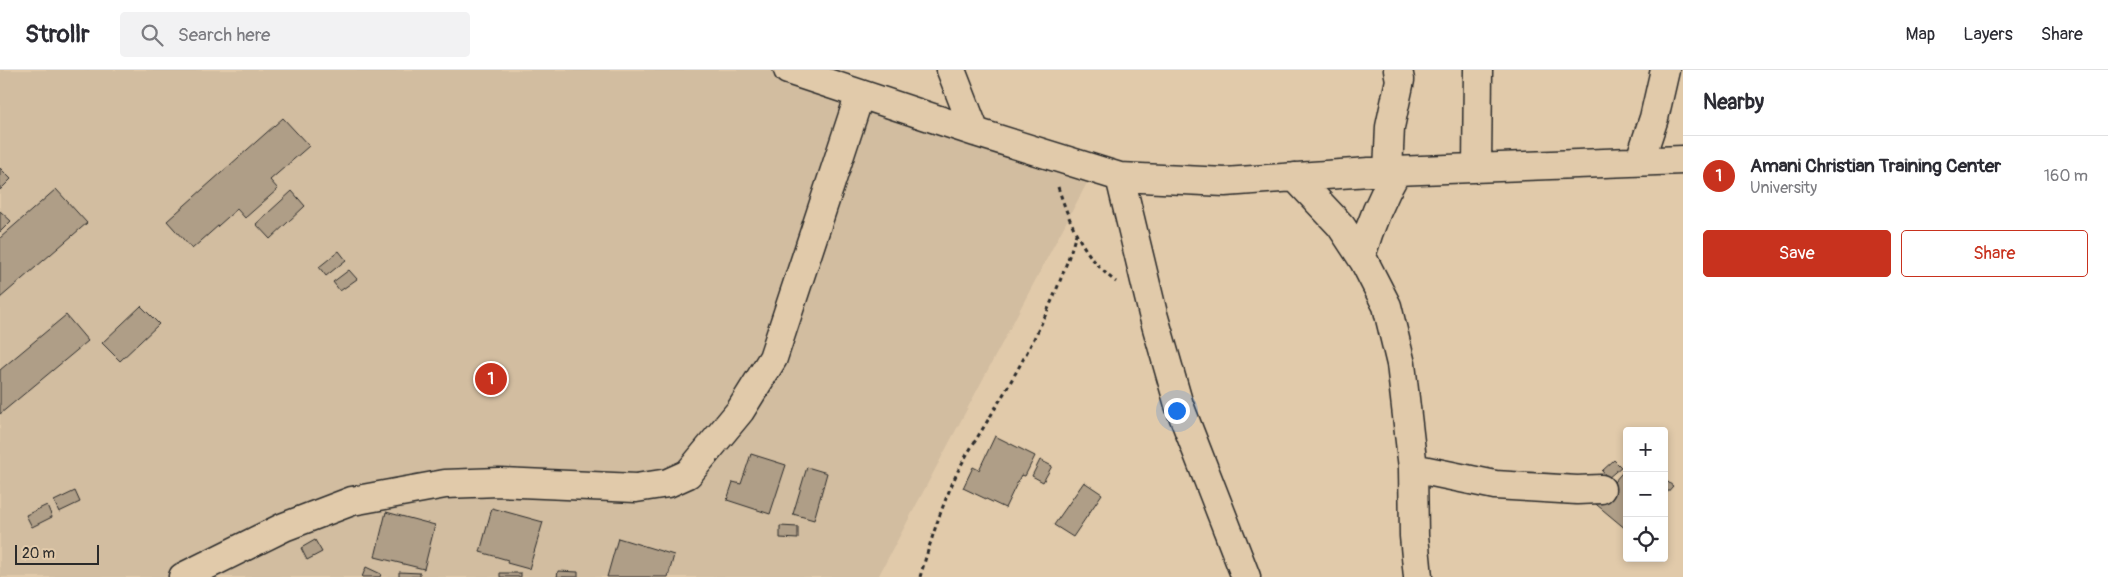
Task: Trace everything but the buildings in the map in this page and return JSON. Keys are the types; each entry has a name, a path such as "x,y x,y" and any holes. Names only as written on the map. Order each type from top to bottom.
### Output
{"street":[{"path":"788,70 975,132 1120,177 1225,182 1393,171 1640,160 1683,160"},
{"path":"951,70 975,132"},
{"path":"1360,256 1393,171 1390,127 1400,80 1398,70"},
{"path":"1477,167 1478,70"},
{"path":"1640,160 1654,118 1665,70"},
{"path":"1675,70 1683,77"},
{"path":"183,577 284,527 360,499 446,484 499,482 636,488 668,483 688,474 740,411 773,358 860,94"},
{"path":"1120,177 1151,307 1179,405 1246,577"},
{"path":"1295,177 1341,226 1360,256 1387,306 1401,364 1414,468 1414,536 1418,577"},
{"path":"1414,468 1495,485 1577,490 1601,489"}],"path":[{"path":"1049,155 1064,204 1076,234 1087,253 1100,269 1151,307"},
{"path":"920,577 944,505 960,469 1001,399 1044,318 1067,266 1076,234"}],"shaded area":[{"path":"0,70 782,70 1088,181 878,577 0,577"}],"place":[{"name":"Amani Christian Training Center","path":"491,379"}]}
